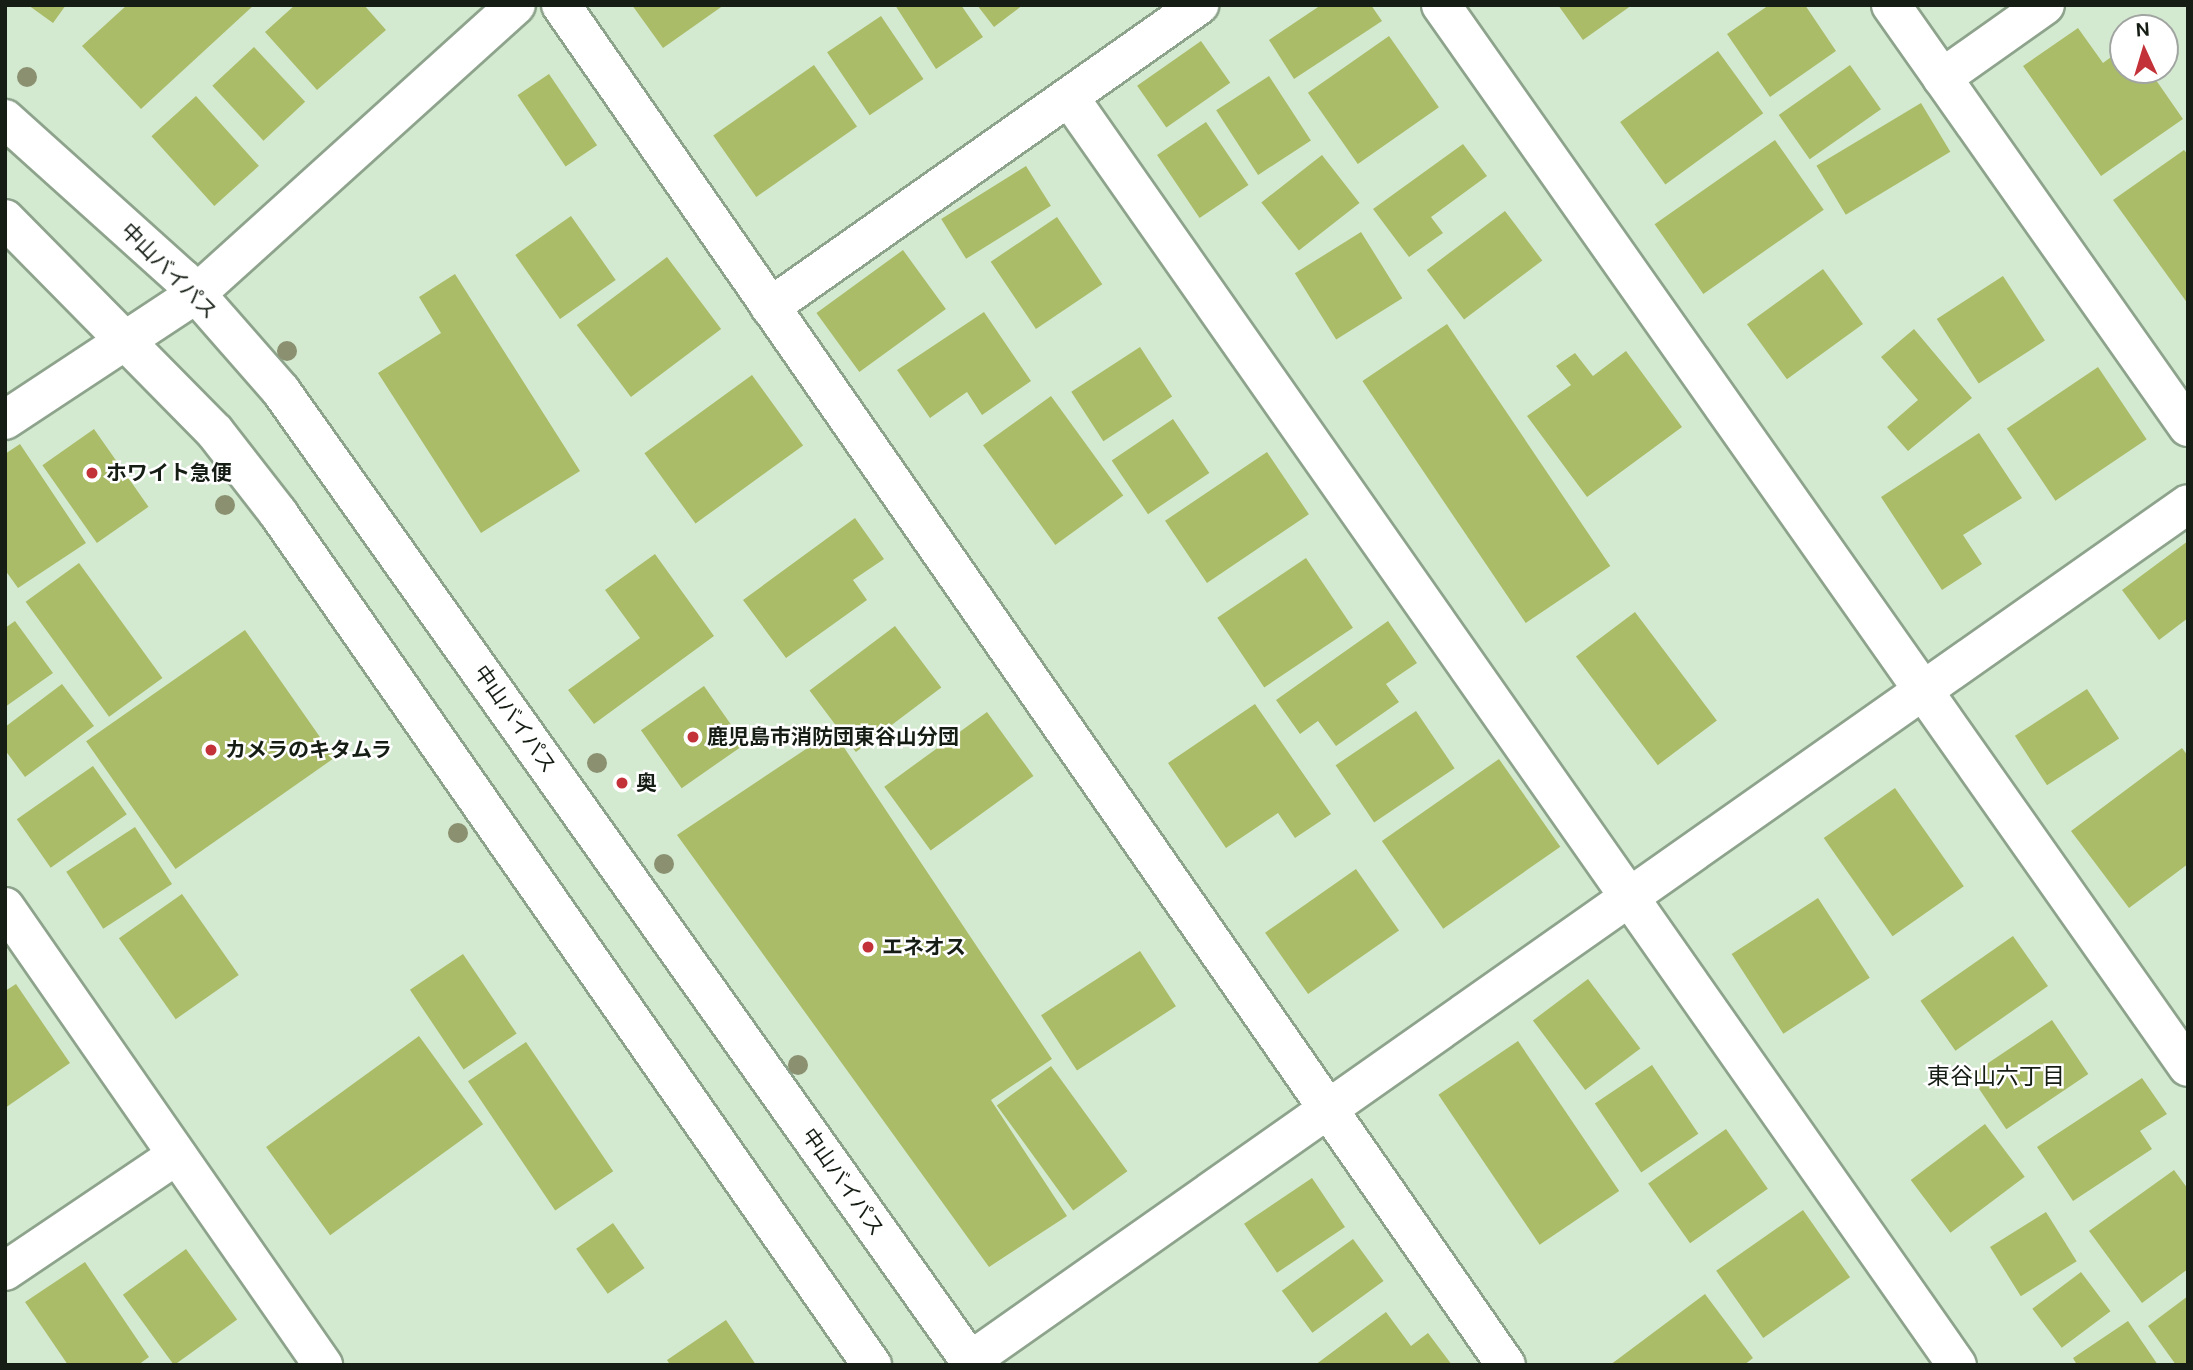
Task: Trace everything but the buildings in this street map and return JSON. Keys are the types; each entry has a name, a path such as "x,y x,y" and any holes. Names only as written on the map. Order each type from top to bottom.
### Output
{"street":[{"path":"5,420 131,343 196,294 516,5"},
{"path":"561,5 1506,1365"},
{"path":"771,307 1199,5"},
{"path":"1441,5 2188,1067"},
{"path":"1891,5 2188,427"},
{"path":"1942,78 2045,5"},
{"path":"1069,97 1957,1365"},
{"name":"中山バイパス","path":"5,119 196,294 281,391 969,1364"},
{"path":"5,219 131,343 215,432 278,513 872,1365"},
{"path":"969,1364 2188,504"},
{"path":"5,906 323,1365"},
{"path":"5,1272 177,1155"}],"place":[{"name":"ホワイト急便","path":"92,473"},
{"name":"鹿児島市消防団東谷山分団","path":"693,737"},
{"name":"カメラのキタムラ","path":"211,750"},
{"name":"奥","path":"622,783"},
{"name":"エネオス","path":"868,947"}],"district":[{"name":"東谷山六丁目","path":"1996,1076"}]}
